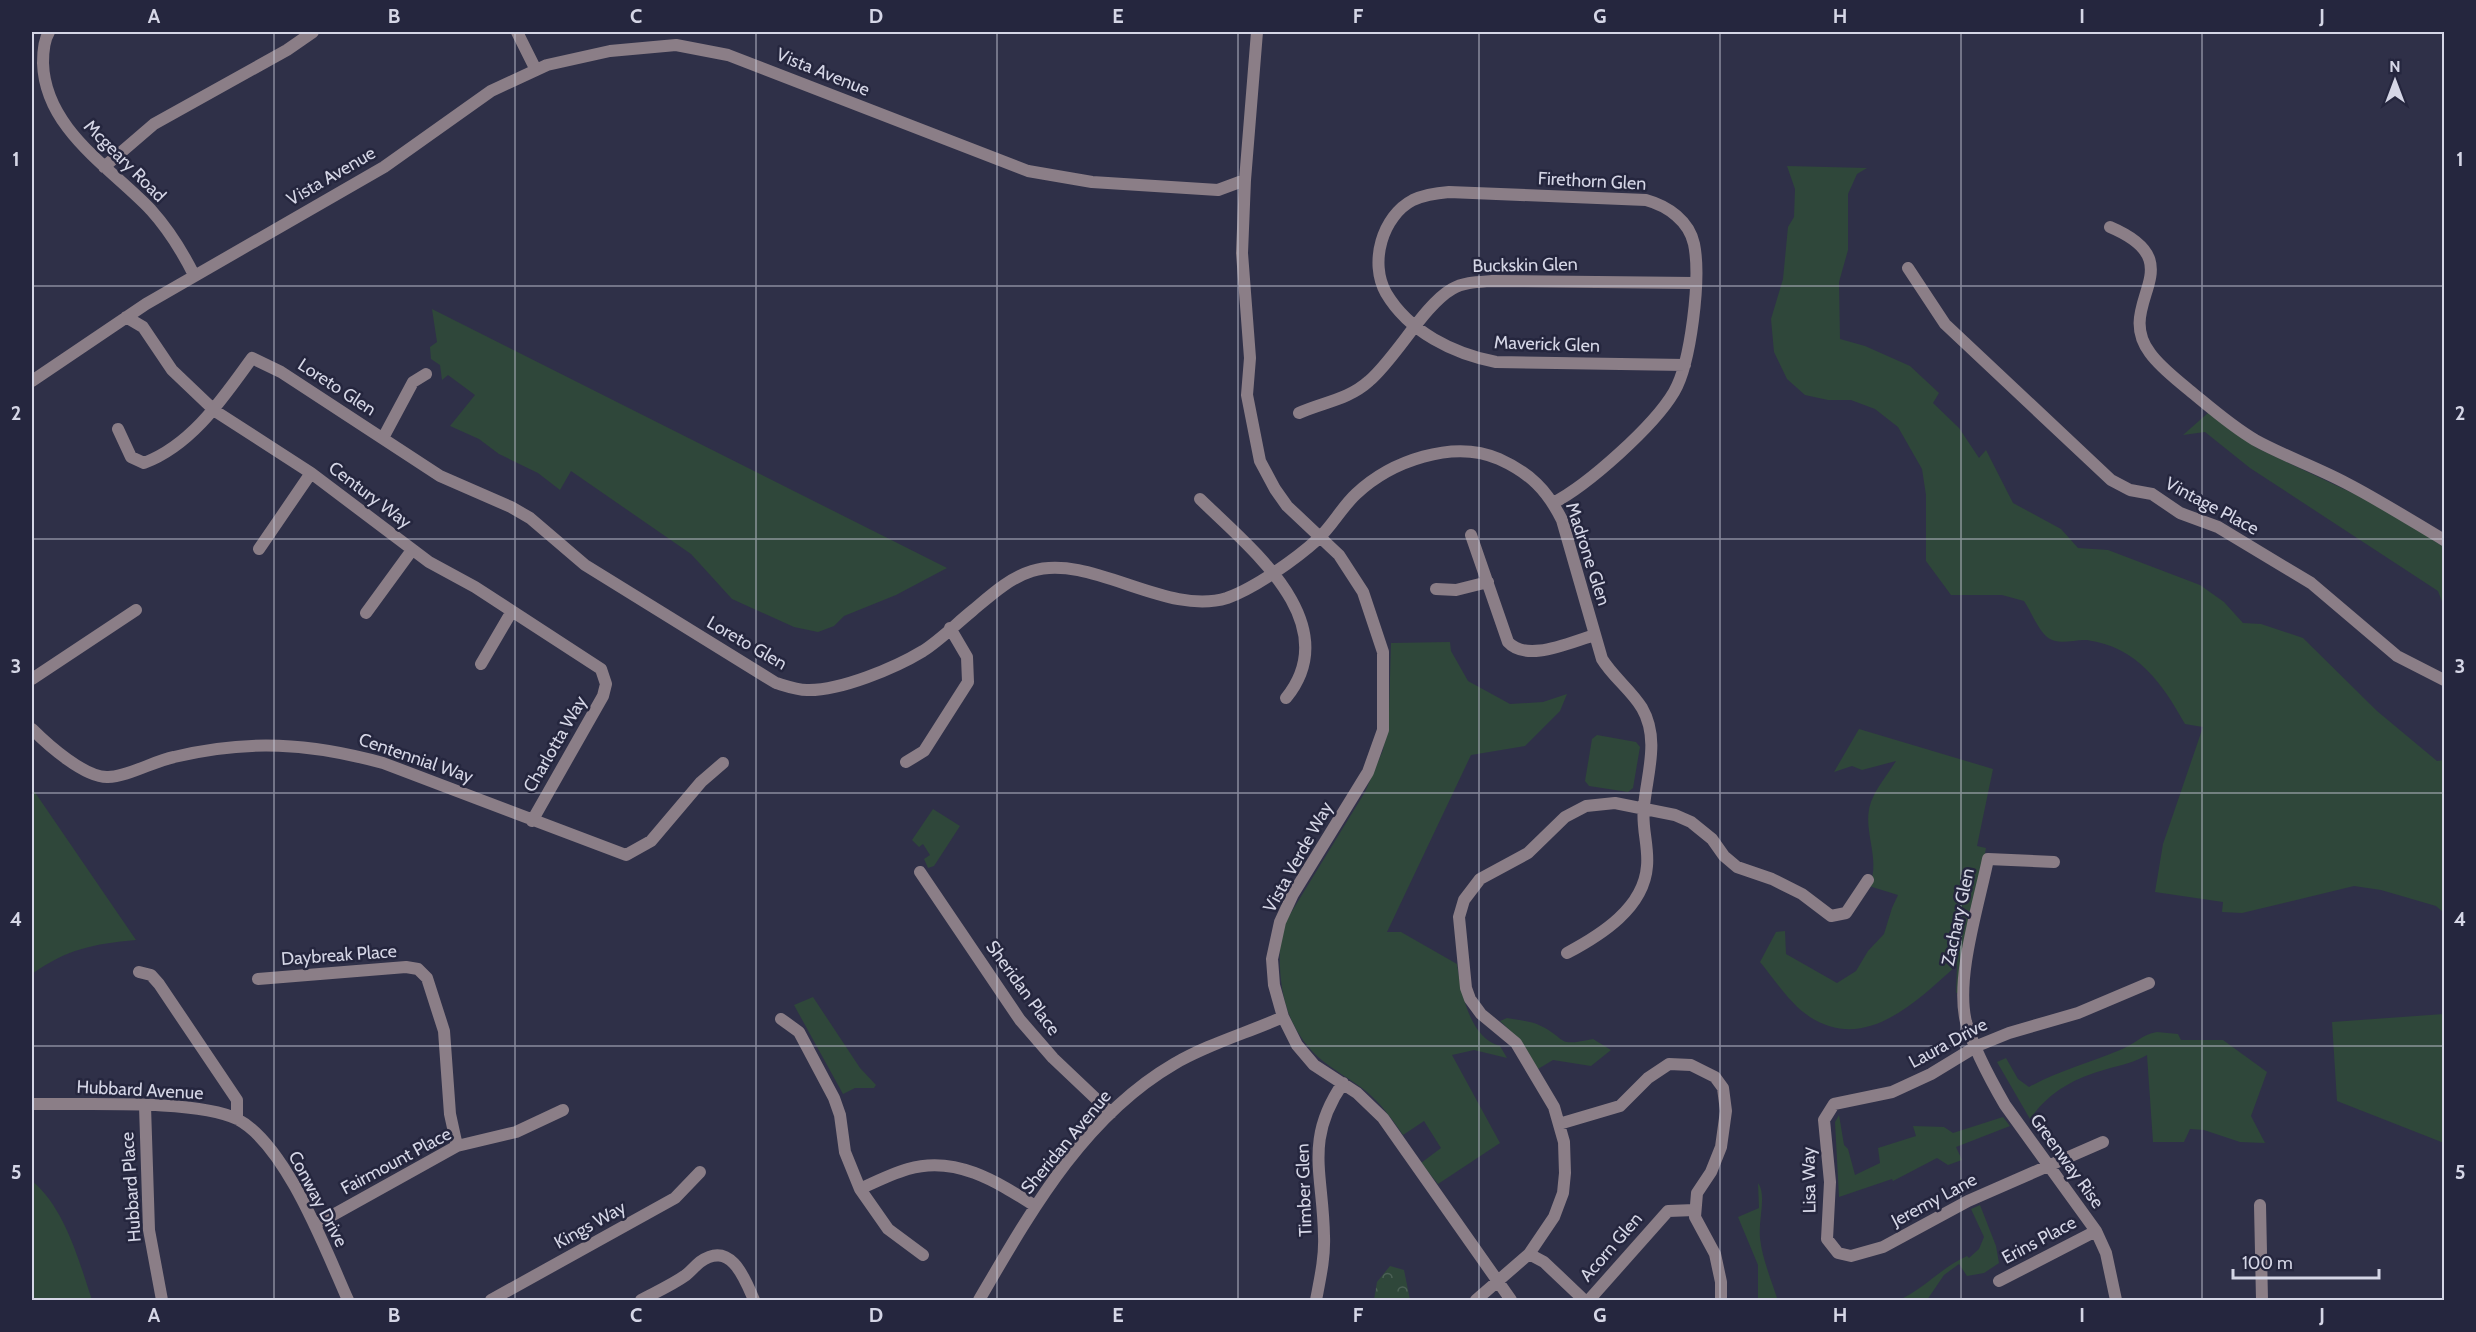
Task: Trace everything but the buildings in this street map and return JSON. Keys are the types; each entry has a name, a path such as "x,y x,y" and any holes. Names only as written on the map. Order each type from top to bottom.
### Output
{"street":[{"name":"Mcgeary Road","path":"49,32 43,55 44,76 69,130 151,211 179,245 194,275"},
{"path":"104,167 154,124 287,50 313,32"},
{"path":"517,32 536,70"},
{"path":"670,46 671,32"},
{"path":"1245,180 1257,32"},
{"name":"Vista Avenue","path":"32,381 126,317 194,275 384,167 491,91 536,70 610,51 670,46 738,58 1028,171 1092,182 1218,189 1245,180"},
{"name":"Vista Verde Way","path":"1245,180 1242,253 1250,358 1247,395 1260,461 1287,506 1339,555 1363,592 1380,637 1383,652 1383,730 1368,772 1293,894 1280,922 1272,959 1274,985 1283,1017 1297,1045 1314,1065 1343,1083 1383,1118 1511,1300"},
{"name":"Firethorn Glen","path":"1417,327 1403,315 1386,292 1378,270 1380,246 1390,222 1412,201 1435,193 1646,200 1658,203 1676,213 1689,232 1694,245 1694,283 1690,349 1674,392 1658,414 1587,482 1553,503"},
{"path":"2110,227 2130,238 2149,256 2152,269 2139,317 2140,335 2149,352 2174,378 2230,424 2256,440 2346,483 2445,540"},
{"name":"Vintage Place","path":"1908,268 1945,324 2111,480 2130,490 2152,494 2180,513 2218,527 2310,583 2397,656 2445,680"},
{"name":"Buckskin Glen","path":"1299,414 1314,406 1350,396 1370,381 1442,297 1453,289 1477,282 1694,283"},
{"name":"Century Way","path":"126,317 143,327 172,370 215,411 310,473 412,550 601,669 606,684"},
{"name":"Maverick Glen","path":"1417,327 1470,357 1496,362 1685,365"},
{"name":"Loreto Glen","path":"215,411 252,358 281,372 440,476 511,507 530,518 585,565 776,683 808,690 834,687 874,674 924,650 1010,582 1041,570 1066,568 1195,601 1226,598 1274,572 1319,538"},
{"path":"383,438 413,382 426,374"},
{"path":"118,429 131,457 144,463 161,457 215,411"},
{"name":"Madrone Glen","path":"1319,538 1357,493 1375,480 1407,462 1444,453 1461,451 1489,455 1522,470 1544,489 1553,503 1562,520 1602,659 1611,674 1642,709 1652,739 1643,808 1647,864 1645,877 1628,908 1601,935 1567,953"},
{"path":"259,549 310,473"},
{"path":"1200,499 1274,572 1292,598 1302,632 1303,668 1299,682 1286,698"},
{"path":"1471,535 1508,642 1515,650 1528,652 1595,635"},
{"path":"366,613 412,550"},
{"path":"1436,589 1456,590 1488,582"},
{"path":"32,679 136,610"},
{"path":"481,664 512,611"},
{"path":"906,762 924,751 968,682 967,657 950,628"},
{"name":"Charlotta Way","path":"532,820 603,696 606,684"},
{"name":"Centennial Way","path":"32,729 52,748 92,774 109,777 172,757 217,748 264,744 306,746 383,763 626,855 651,841 701,782 723,763"},
{"path":"1476,1300 1530,1254 1554,1217 1563,1193 1564,1142 1554,1107 1516,1042 1481,1014 1470,999 1466,988 1459,917 1464,900 1480,879 1528,853 1565,817 1586,806 1615,803 1676,815 1691,822 1712,839 1724,856 1737,867 1772,879 1802,894 1831,916 1846,913 1868,880"},
{"name":"Zachary Glen","path":"1977,1046 1966,1022 1963,980 1988,859 2054,862"},
{"name":"Sheridan Place","path":"920,872 1020,1020 1053,1058 1111,1113"},
{"name":"Daybreak Place","path":"258,979 406,967 418,969 427,978 444,1031 450,1114 457,1146"},
{"path":"138,972 151,975 159,984 237,1100 240,1122"},
{"name":"Laura Drive","path":"1830,1108 1834,1104 1892,1092 1931,1074 1977,1046 2008,1033 2078,1013 2149,983"},
{"name":"Sheridan Avenue","path":"979,1300 1035,1206 1111,1113 1130,1095 1175,1064 1204,1048 1283,1017"},
{"path":"781,1018 799,1032 834,1098 840,1115 845,1152 860,1189 888,1229 923,1255"},
{"name":"Greenway Rise","path":"1977,1046 2004,1105 2096,1231 2106,1253 2116,1300"},
{"path":"1559,1124 1620,1106 1647,1078 1669,1064 1691,1065 1715,1077 1723,1088 1726,1111 1721,1147 1711,1172 1697,1192 1695,1217 1715,1254 1721,1282 1721,1300"},
{"name":"Timber Glen","path":"1316,1300 1324,1237 1317,1139 1329,1104 1343,1083"},
{"name":"Hubbard Avenue","path":"32,1104 197,1108 240,1122"},
{"name":"Hubbard Place","path":"145,1106 149,1230 162,1300"},
{"name":"Lisa Way","path":"1830,1108 1824,1120 1830,1182 1827,1239 1835,1250"},
{"name":"Fairmount Place","path":"315,1225 457,1146 516,1132 563,1110"},
{"name":"Conway Drive","path":"240,1122 263,1140 275,1154 315,1225 348,1300"},
{"name":"Jeremy Lane","path":"1835,1250 1851,1256 1883,1247 1968,1201 2103,1142"},
{"path":"860,1189 908,1169 924,1166 957,1167 999,1183 1035,1206"},
{"name":"Kings Way","path":"491,1300 675,1197 700,1172"},
{"path":"2260,1205 2262,1300"},
{"name":"Acorn Glen","path":"1589,1300 1668,1211 1695,1210"},
{"name":"Erins Place","path":"1999,1281 2096,1231"},
{"path":"1530,1254 1544,1262 1584,1300"},
{"path":"641,1300 687,1274 699,1262 712,1256 726,1258 741,1269 754,1300"}],"green space":[{"path":"1787,166 1867,168 1857,174 1848,194 1848,250 1839,282 1840,339 1865,346 1910,366 1939,393 1933,403 1959,428 1979,458 1986,450 2013,503 2061,529 2078,548 2108,550 2200,585 2224,602 2243,623 2261,624 2303,638 2377,711 2437,761 2444,760 2444,913 2436,906 2381,890 2354,886 2242,913 2222,912 2223,902 2155,892 2163,844 2203,727 2185,724 2157,681 2146,669 2120,650 2087,640 2063,642 2050,639 2039,627 2024,601 2002,595 1951,595 1926,561 1926,495 1922,469 1898,427 1875,409 1851,400 1828,400 1805,395 1787,379 1774,352 1771,319 1783,279 1788,227 1794,217 1795,189"},
{"path":"432,309 947,568 896,595 844,616 834,626 818,632 794,627 732,599 691,554 571,471 560,490 538,473 499,454 479,439 450,426 475,395 448,375 442,380 440,365 431,359 430,347 437,342"},
{"path":"2208,413 2257,448 2380,506 2444,547 2444,607 2438,591 2250,468 2205,432 2183,435"},
{"path":"1450,642 1451,651 1468,681 1510,704 1543,702 1567,694 1560,711 1525,746 1471,755 1387,932 1401,932 1457,964 1464,1000 1474,1024 1489,1041 1500,1046 1507,1058 1474,1050 1452,1055 1500,1143 1438,1184 1421,1163 1441,1148 1424,1121 1403,1135 1372,1097 1318,1057 1296,1029 1284,998 1280,947 1281,929 1365,792 1383,750 1389,712 1391,643"},
{"path":"1859,729 1993,769 1977,846 1986,848 1959,992 1956,993 1957,965 1908,1007 1890,1018 1871,1026 1851,1029 1831,1027 1803,1012 1789,999 1760,962 1776,932 1785,931 1786,954 1837,983 1856,971 1868,951 1884,934 1898,895 1869,886 1873,855 1868,823 1871,802 1896,761 1862,770 1852,766 1834,772"},
{"path":"1597,735 1636,742 1640,747 1633,788 1628,792 1589,786 1585,781 1592,739"},
{"path":"32,788 136,940 81,949 57,959 32,974"},
{"path":"933,809 960,826 934,866 928,868 924,859 930,855 923,844 919,847 912,840"},
{"path":"813,997 860,1068 876,1085 874,1088 855,1088 843,1094 794,1005"},
{"path":"2444,1014 2444,1143 2337,1101 2332,1022"},
{"path":"1507,1018 1537,1024 1563,1041 1593,1039 1611,1050 1591,1066 1553,1060 1538,1069 1520,1040 1500,1021"},
{"path":"2157,1032 2178,1034 2181,1040 2223,1040 2267,1072 2251,1116 2265,1143 2240,1142 2204,1130 2190,1129 2184,1142 2153,1142 2147,1055 2063,1087 2045,1101 2030,1119 1997,1062 2006,1058 2018,1079 2029,1087 2125,1048"},
{"path":"1839,1115 1844,1145 1848,1149 1855,1175 1880,1163 1878,1148 1916,1136 1913,1126 1944,1127 1953,1133 2003,1117 2010,1126 1956,1147 1962,1160 1948,1165 1937,1158 1893,1181 1892,1179 1839,1197 1835,1122"},
{"path":"32,1181 44,1192 62,1220 76,1252 92,1300 32,1300"},
{"path":"1758,1183 1762,1194 1760,1238 1763,1253 1777,1298 1787,1300 1758,1300 1758,1265 1738,1217 1759,1208"},
{"path":"1980,1205 1996,1246 1999,1263 1984,1273 1967,1276 1959,1264 1944,1275 1927,1300 1899,1300 1917,1290 1949,1266 1967,1256 1969,1258 1979,1249 1984,1237 1971,1209"},
{"path":"1390,1266 1404,1270 1410,1300 1374,1300 1377,1282"}]}
